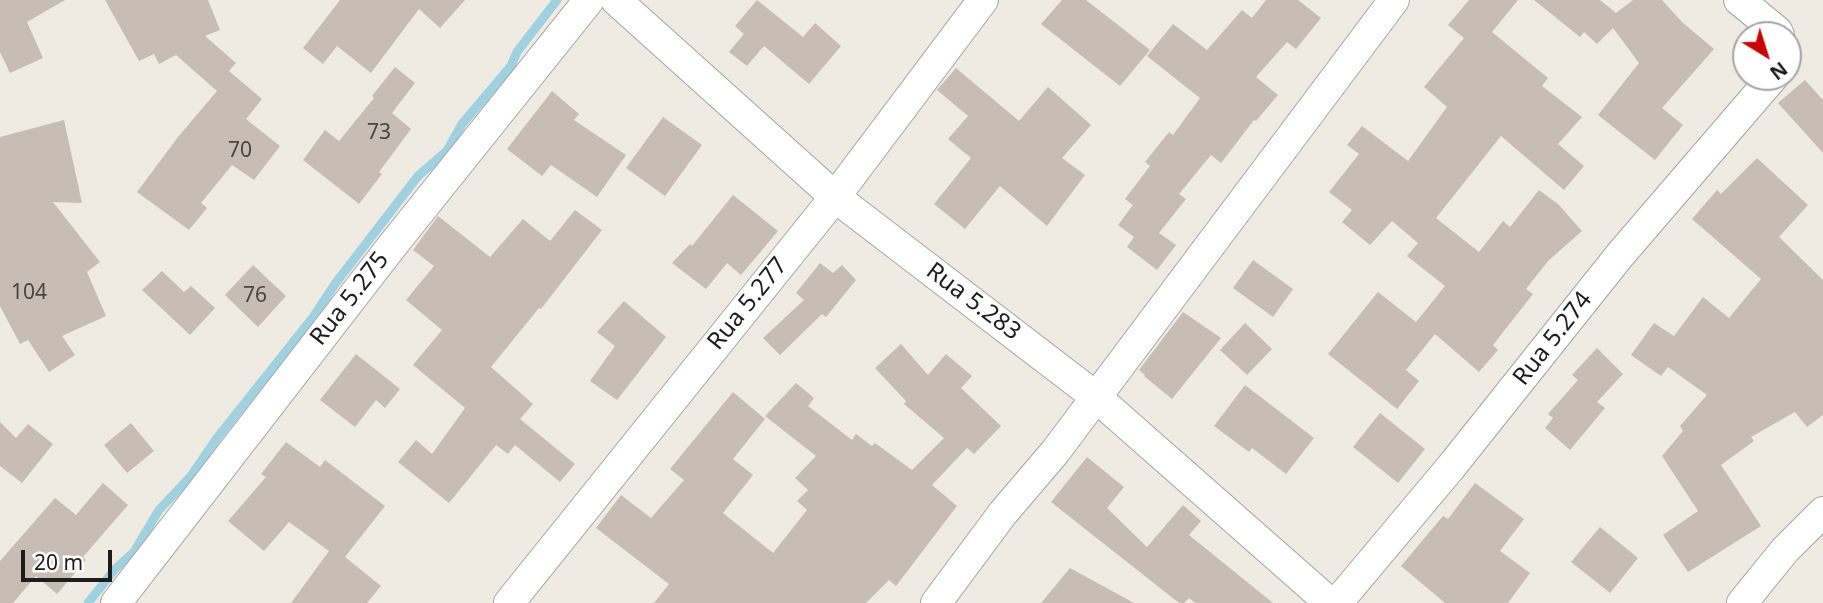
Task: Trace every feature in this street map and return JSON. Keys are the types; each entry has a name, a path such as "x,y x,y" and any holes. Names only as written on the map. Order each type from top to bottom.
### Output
{"street":[{"name":"Rua 5.275","path":"121,601 392,246 589,0"},
{"name":"Rua 5.283","path":"616,0 835,197 1097,397 1330,603"},
{"name":"Rua 5.277","path":"509,603 835,197 983,0"},
{"path":"936,603 1003,513 1097,397 1394,0"},
{"path":"1739,0 1765,21"},
{"name":"Rua 5.274","path":"1337,603 1451,467 1620,255 1761,91"},
{"path":"1742,603 1785,550 1823,512"}],"building":[{"path":"0,0 65,0 27,22 43,58 10,73 0,52"},
{"path":"105,0 208,0 220,30 205,36 236,63 229,71 262,99 246,119 280,146 254,180 232,165 201,203 207,208 189,230 137,192 217,91 176,55 159,64 154,54 139,61"},
{"path":"340,0 465,0 440,28 419,9 371,73 337,46 323,64 303,48"},
{"path":"757,0 803,37 815,23 841,46 809,84 764,46 747,66 729,52 744,34 735,26"},
{"path":"1062,0 1086,0 1150,50 1120,86 1041,24"},
{"path":"1266,0 1298,0 1321,18 1296,49 1287,42 1256,77 1278,95 1256,121 1254,120 1221,163 1211,155 1179,194 1186,199 1159,233 1176,245 1157,270 1127,247 1134,237 1118,225 1133,205 1125,199 1150,166 1145,162 1169,132 1173,135 1200,98 1147,56 1173,24 1207,50 1242,10 1252,18"},
{"path":"1469,0 1518,0 1492,32 1548,78 1542,86 1582,117 1558,144 1584,166 1564,190 1501,136 1436,218 1479,252 1503,221 1510,227 1539,190 1558,204 1582,231 1548,261 1526,289 1533,294 1493,345 1498,350 1479,372 1435,334 1406,370 1419,381 1397,409 1328,354 1378,292 1416,322 1445,286 1407,256 1418,243 1392,221 1370,245 1342,222 1352,210 1329,192 1359,154 1347,145 1362,126 1408,161 1447,107 1424,87 1464,38 1448,25"},
{"path":"1534,0 1600,0 1616,13 1633,0 1662,0 1683,23 1714,49 1662,108 1683,125 1655,160 1598,115 1639,63 1613,28 1597,44 1584,32 1580,37"},
{"path":"395,67 415,83 392,113 411,129 359,204 303,160 325,130 339,141"},
{"path":"956,68 1019,121 1048,87 1091,125 1062,158 1085,175 1047,226 1000,186 965,229 934,204 971,158 948,139 968,116 937,90"},
{"path":"1805,80 1823,100 1823,153 1778,103 1792,91 1802,91 1802,83"},
{"path":"552,91 579,114 574,120 626,155 597,197 551,165 542,176 507,149"},
{"path":"663,117 702,145 665,196 626,168"},
{"path":"64,120 82,203 53,202 100,262 87,272 106,316 62,336 75,355 49,372 28,340 20,344 0,306 0,137"},
{"path":"1757,158 1808,205 1779,237 1823,280 1823,415 1807,427 1795,412 1751,437 1754,441 1721,465 1761,526 1688,572 1663,535 1698,511 1662,456 1683,431 1680,426 1707,395 1668,367 1661,376 1631,355 1654,323 1674,336 1703,297 1729,318 1761,279 1692,219 1717,190 1721,194"},
{"path":"733,195 778,231 741,275 727,263 706,289 672,263 690,244 692,246"},
{"path":"575,210 602,230 541,309 539,308 491,367 533,404 520,419 575,464 560,482 515,445 508,454 496,445 449,503 398,462 416,440 432,454 465,408 413,365 442,330 406,300 434,266 413,250 438,216 490,257 523,219 550,241"},
{"path":"1253,260 1293,289 1273,317 1233,288"},
{"path":"820,263 833,273 842,265 856,280 826,317 822,314 780,355 763,338 804,300 796,293"},
{"path":"253,265 286,296 258,327 225,295"},
{"path":"162,271 184,292 191,286 215,308 190,335 142,290"},
{"path":"624,301 666,337 617,400 590,381 615,346 597,332"},
{"path":"1183,312 1221,338 1172,399 1139,370"},
{"path":"1245,323 1272,349 1247,375 1220,350"},
{"path":"901,344 928,375 946,354 972,376 961,388 1001,426 974,454 967,448 932,485 957,506 896,586 889,580 866,603 654,603 669,584 596,528 621,495 651,518 684,480 670,469 733,392 765,419 733,459 753,475 723,513 773,553 807,510 797,501 808,490 795,478 816,456 765,416 796,383 814,398 808,406 852,440 856,434 872,446 875,443 912,470 944,438 904,404 906,401 875,368"},
{"path":"1597,348 1623,374 1597,402 1605,408 1570,450 1545,428 1553,418 1548,414 1578,380 1572,375"},
{"path":"356,354 400,389 385,408 376,400 355,427 320,400"},
{"path":"1245,385 1314,438 1286,474 1252,448 1249,452 1214,426"},
{"path":"1380,413 1425,449 1398,483 1353,447"},
{"path":"0,422 16,438 28,424 53,444 22,483 0,466"},
{"path":"131,423 154,451 127,473 104,445"},
{"path":"286,442 320,467 325,460 385,506 345,557 381,586 367,603 291,603 329,551 289,522 264,551 228,521 266,477 261,474"},
{"path":"1087,457 1124,487 1107,508 1147,547 1183,505 1201,521 1189,535 1273,603 1195,603 1189,598 1184,603 1179,603 1051,502"},
{"path":"103,483 128,505 83,557 86,560 57,594 36,576 13,603 0,603 0,561 55,498 76,515"},
{"path":"1475,483 1524,519 1500,551 1530,573 1508,603 1445,603 1401,566 1443,516 1448,519"},
{"path":"1600,527 1638,558 1610,593 1571,562"},
{"path":"1070,568 1134,603 1041,603"}],"waterway":[{"path":"88,603 115,569 134,552 159,510 191,476 217,438 314,316 335,284 418,176 447,151 462,124 511,66 517,52 557,0"}]}
